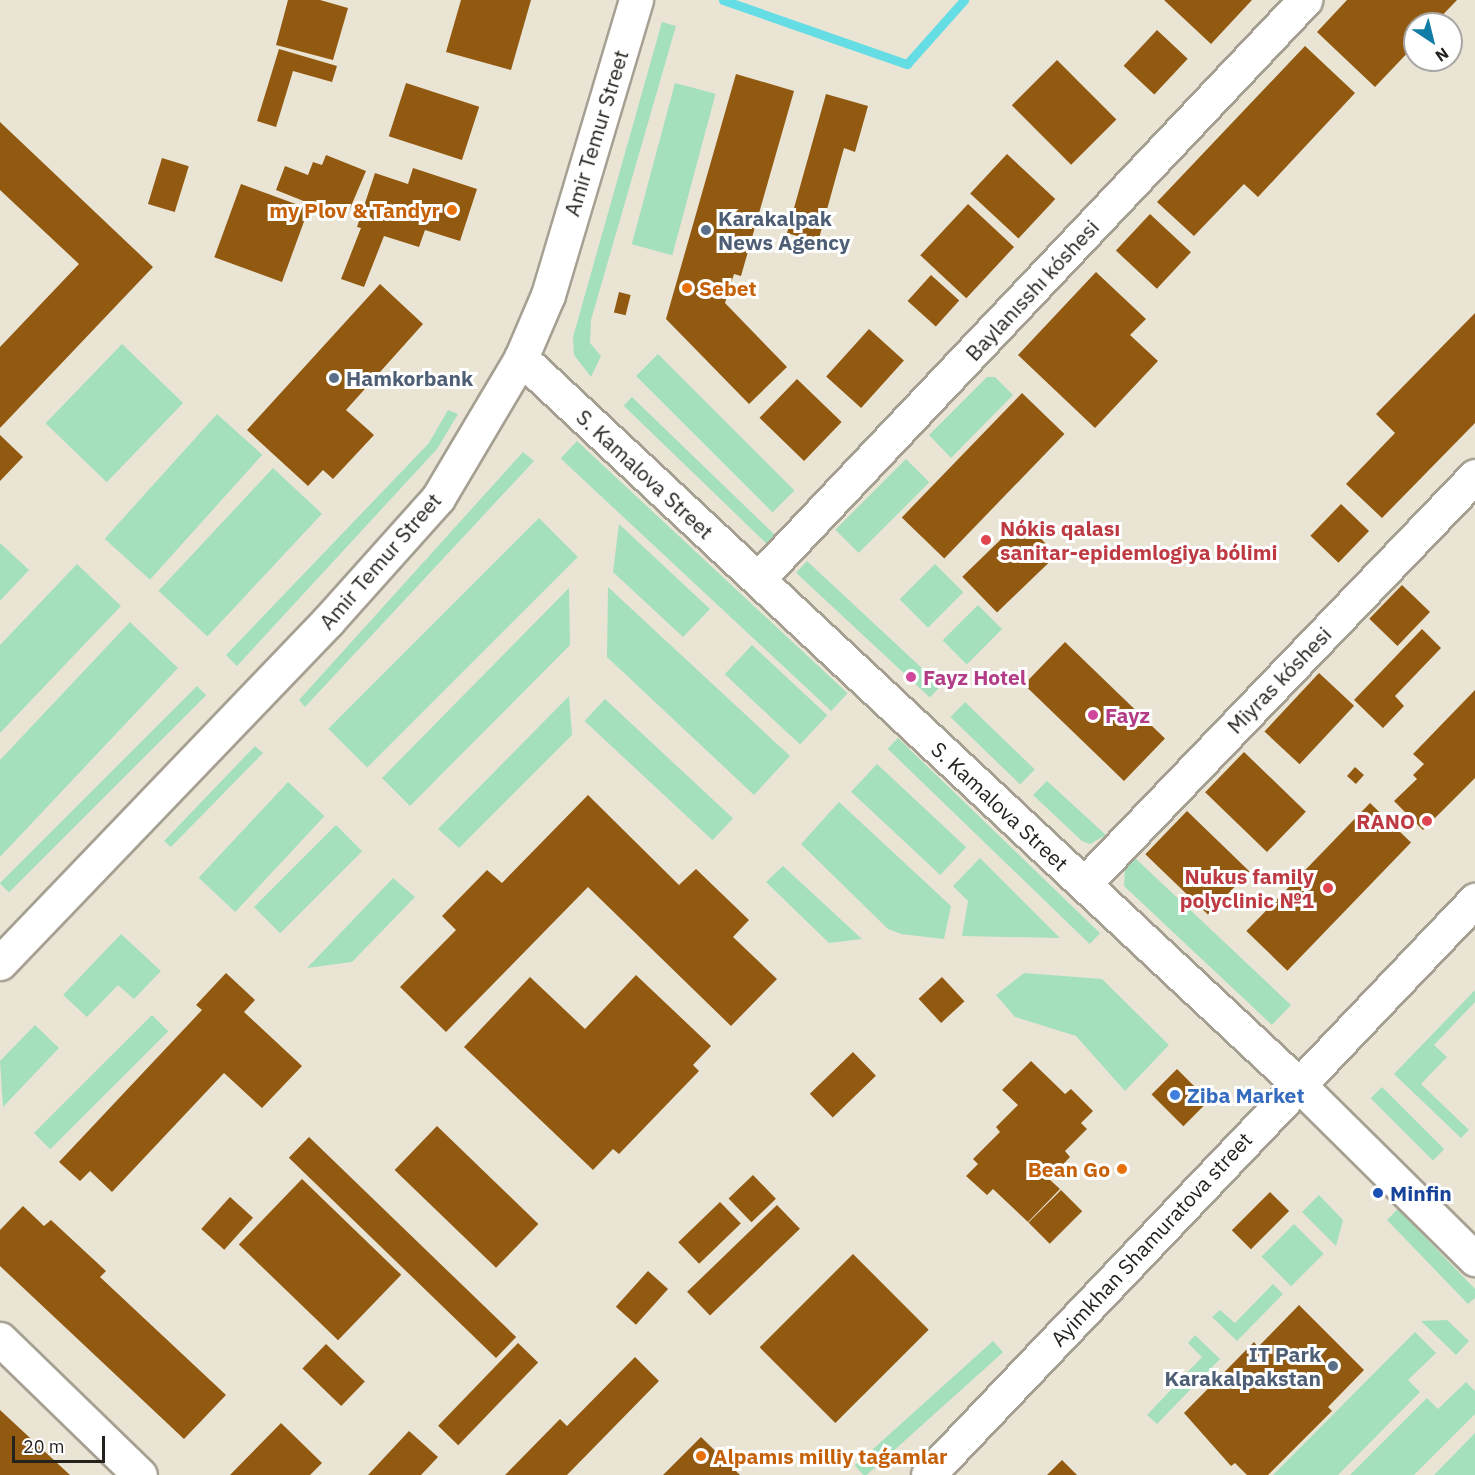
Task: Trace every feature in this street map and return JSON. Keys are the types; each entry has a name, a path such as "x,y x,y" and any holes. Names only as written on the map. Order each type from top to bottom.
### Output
{"street":[{"name":"Amir Temur Street","path":"2,957 415,527 464,458 521,358 548,295 636,0"},
{"name":"Baylanısshı kóshesi","path":"758,579 1305,0"},
{"name":"S. Kamalova Street","path":"521,358 1298,1084 1475,1259"},
{"name":"Miyras kóshesi","path":"1084,884 1475,476"},
{"name":"Ayimkhan Shamuratova street","path":"928,1475 1475,900"},
{"path":"0,1339 140,1475"}],"green space":[{"path":"662,22 676,26 591,320 590,343 601,356 591,377 574,355 573,337"},
{"path":"675,83 716,94 672,255 632,244"},
{"path":"122,344 183,403 107,482 46,423"},
{"path":"658,354 794,490 773,512 636,376"},
{"path":"987,377 995,377 1013,395 951,458 929,435"},
{"path":"632,397 776,536 768,545 624,406"},
{"path":"448,410 458,414 437,449 237,666 226,655 429,443"},
{"path":"217,414 262,455 150,580 105,539"},
{"path":"577,441 848,693 831,711 561,459"},
{"path":"523,452 534,461 305,707 299,700"},
{"path":"906,459 929,482 859,553 835,530"},
{"path":"273,468 322,514 207,637 158,591"},
{"path":"539,518 578,557 367,768 328,729"},
{"path":"619,524 710,609 683,637 613,572"},
{"path":"0,543 29,570 0,601"},
{"path":"807,561 941,686 930,698 796,573"},
{"path":"77,564 121,606 0,733 0,645"},
{"path":"935,564 963,592 928,628 900,599"},
{"path":"608,587 790,756 754,795 607,657"},
{"path":"569,588 570,645 410,806 382,778"},
{"path":"978,605 1002,629 967,664 943,640"},
{"path":"130,622 178,668 0,857 0,760"},
{"path":"752,645 827,715 800,744 725,674"},
{"path":"197,686 206,695 9,892 0,883"},
{"path":"569,696 572,735 459,848 438,829"},
{"path":"605,699 733,818 713,840 585,721"},
{"path":"965,702 1035,769 1020,784 950,717"},
{"path":"898,738 1100,933 1090,944 888,749"},
{"path":"255,746 263,753 171,847 164,841"},
{"path":"877,764 966,847 940,875 851,792"},
{"path":"1047,781 1106,835 1090,844 1082,841 1033,795"},
{"path":"288,782 325,816 235,912 199,878"},
{"path":"839,802 951,906 944,939 901,934 888,929 801,844"},
{"path":"336,825 362,851 280,933 254,907"},
{"path":"1134,857 1291,1005 1272,1025 1124,886 1125,866"},
{"path":"980,858 1060,938 962,936 968,901 953,886"},
{"path":"783,866 862,939 829,943 766,882"},
{"path":"393,878 415,897 352,962 307,968"},
{"path":"121,934 161,971 134,999 118,985 87,1017 63,995"},
{"path":"1024,973 1102,979 1169,1045 1125,1091 1076,1036 1015,1017 996,995"},
{"path":"1475,990 1475,1002 1434,1045 1447,1057 1421,1084 1469,1130 1461,1138 1394,1074"},
{"path":"152,1015 168,1031 50,1149 34,1133"},
{"path":"35,1025 59,1048 3,1107 0,1061"},
{"path":"1382,1087 1444,1149 1433,1161 1371,1098"},
{"path":"1319,1195 1343,1220 1336,1246 1302,1212"},
{"path":"1398,1209 1475,1289 1475,1298 1468,1304 1387,1220"},
{"path":"1294,1224 1324,1254 1291,1286 1261,1257"},
{"path":"1273,1284 1283,1294 1237,1341 1212,1317 1220,1310 1235,1323"},
{"path":"1447,1320 1469,1341 1456,1355 1421,1321"},
{"path":"1415,1332 1436,1353 1408,1380 1420,1392 1338,1475 1273,1475"},
{"path":"1195,1335 1220,1359 1157,1424 1147,1415 1202,1357 1188,1343"},
{"path":"993,1341 1003,1352 867,1475 863,1475 855,1465"},
{"path":"1466,1382 1475,1391 1475,1414 1414,1475 1350,1475 1427,1398 1438,1409"},
{"path":"1475,1433 1475,1475 1434,1475"}],"building":[{"path":"288,0 320,0 348,8 333,60 276,45"},
{"path":"461,0 531,0 511,70 446,52"},
{"path":"1164,0 1252,0 1211,44"},
{"path":"1347,0 1457,0 1446,12 1403,12 1403,58 1375,87 1317,32"},
{"path":"1157,30 1188,59 1154,94 1124,66"},
{"path":"1305,46 1355,93 1258,197 1244,184 1194,236 1157,202"},
{"path":"279,49 337,66 332,82 293,71 276,127 257,121"},
{"path":"1057,60 1116,119 1071,165 1012,105"},
{"path":"736,74 794,91 741,276 734,274 725,303 787,367 749,404 666,319"},
{"path":"406,83 479,107 462,160 389,136"},
{"path":"826,94 868,106 855,152 844,148 818,242 787,233"},
{"path":"0,122 153,267 0,428 0,347 79,264 0,190"},
{"path":"1007,154 1055,199 1018,239 970,193"},
{"path":"326,155 366,171 346,218 276,190 285,166 308,175 313,162 322,165"},
{"path":"162,158 189,166 175,212 148,204"},
{"path":"413,168 477,189 460,241 425,230 419,247 384,236 364,287 341,279 361,228 357,227 375,173 408,184"},
{"path":"241,184 309,209 282,282 214,257"},
{"path":"968,204 1014,247 966,298 920,255"},
{"path":"1150,214 1191,252 1157,289 1116,251"},
{"path":"1096,272 1146,319 1130,335 1158,361 1095,428 1018,355"},
{"path":"931,275 959,300 936,326 908,301"},
{"name":"Hamkorbank","path":"380,284 423,324 346,410 374,435 333,479 323,470 308,486 247,430"},
{"path":"619,292 631,295 626,315 614,312"},
{"path":"1475,313 1475,423 1382,518 1346,484 1395,433 1376,414"},
{"path":"869,329 904,360 861,408 826,377"},
{"path":"797,379 842,422 804,461 759,418"},
{"path":"1022,393 1064,434 944,558 902,517"},
{"path":"0,435 23,457 0,481"},
{"path":"1341,504 1369,531 1338,563 1310,536"},
{"path":"1022,519 1057,555 997,613 962,577"},
{"path":"1402,585 1430,612 1397,646 1369,619"},
{"path":"1422,629 1441,648 1395,696 1404,706 1383,728 1354,700"},
{"path":"1065,642 1165,739 1124,781 1024,684"},
{"path":"1319,673 1354,706 1300,764 1264,732"},
{"path":"1475,690 1475,778 1423,830 1394,801 1417,779 1413,775 1424,764 1413,754"},
{"path":"1244,752 1306,812 1267,852 1205,792"},
{"path":"1355,767 1364,775 1356,784 1347,776"},
{"path":"588,795 679,885 696,869 749,920 733,937 777,979 731,1026 588,887 446,1032 400,987 456,930 442,916 487,870 502,883"},
{"name":"Nukus family polyclinic №1","path":"1370,803 1411,843 1287,971 1246,931"},
{"path":"1187,811 1250,871 1208,915 1145,854"},
{"path":"226,973 255,1000 244,1012 302,1066 262,1108 224,1073 112,1192 90,1171 80,1181 59,1162 202,1010 196,1005"},
{"path":"636,975 711,1046 693,1065 699,1071 619,1154 613,1149 593,1170 464,1047 530,977 585,1029"},
{"path":"942,977 965,1001 941,1023 919,999"},
{"path":"853,1052 876,1076 833,1117 810,1094"},
{"path":"1031,1061 1065,1094 1071,1089 1093,1111 1081,1123 1087,1129 1065,1151 1070,1157 1049,1179 1060,1189 1028,1222 993,1189 987,1195 966,1176 978,1164 973,1159 1000,1132 996,1127 1018,1105 1002,1090"},
{"path":"1177,1069 1209,1101 1183,1126 1152,1094"},
{"path":"437,1126 538,1224 496,1268 395,1170"},
{"path":"309,1137 516,1337 496,1358 289,1158"},
{"path":"753,1175 776,1199 751,1222 729,1199"},
{"path":"302,1179 401,1275 338,1340 239,1244"},
{"path":"1061,1190 1082,1211 1050,1244 1028,1223"},
{"path":"1270,1192 1289,1211 1251,1249 1232,1230"},
{"path":"230,1197 253,1218 224,1250 201,1229"},
{"path":"720,1202 741,1224 699,1264 678,1242"},
{"path":"777,1205 800,1229 710,1316 687,1292"},
{"path":"23,1206 44,1226 51,1220 106,1271 100,1277 226,1395 184,1439 0,1266 0,1230"},
{"path":"853,1254 929,1330 835,1423 760,1347"},
{"path":"648,1271 668,1289 636,1325 616,1307"},
{"path":"1299,1305 1364,1370 1328,1407 1332,1411 1268,1475 1247,1475 1235,1463 1231,1466 1184,1413 1254,1342 1258,1347"},
{"path":"518,1343 538,1362 458,1445 438,1426"},
{"path":"326,1344 365,1382 341,1406 302,1368"},
{"path":"635,1357 659,1381 567,1475 505,1475 560,1419 567,1426"},
{"path":"0,1410 70,1475 0,1475"},
{"path":"281,1423 322,1463 310,1475 230,1475"},
{"path":"409,1431 438,1457 421,1475 368,1475"},
{"name":"Alpamıs milliy taǵamlar","path":"701,1437 740,1475 663,1475"},
{"path":"1062,1460 1077,1475 1047,1475"}],"waterway":[{"path":"723,0 907,64 964,0"}],"place":[{"name":"my Plov & Tandyr","path":"452,210"},
{"name":"Karakalpak News Agency","path":"706,230"},
{"name":"Sebet","path":"687,288"},
{"name":"Hamkorbank","path":"334,378"},
{"name":"Nókis qalası sanitar-epidemlogiya bólimi","path":"986,540"},
{"name":"Fayz Hotel","path":"911,677"},
{"name":"Fayz","path":"1093,715"},
{"name":"RANO","path":"1427,821"},
{"name":"Nukus family polyclinic №1","path":"1328,888"},
{"name":"Ziba Market","path":"1175,1095"},
{"name":"Bean Go","path":"1122,1169"},
{"name":"Minfin","path":"1378,1193"},
{"name":"IT Park Karakalpakstan","path":"1333,1366"},
{"name":"Alpamıs milliy taǵamlar","path":"701,1456"}]}
